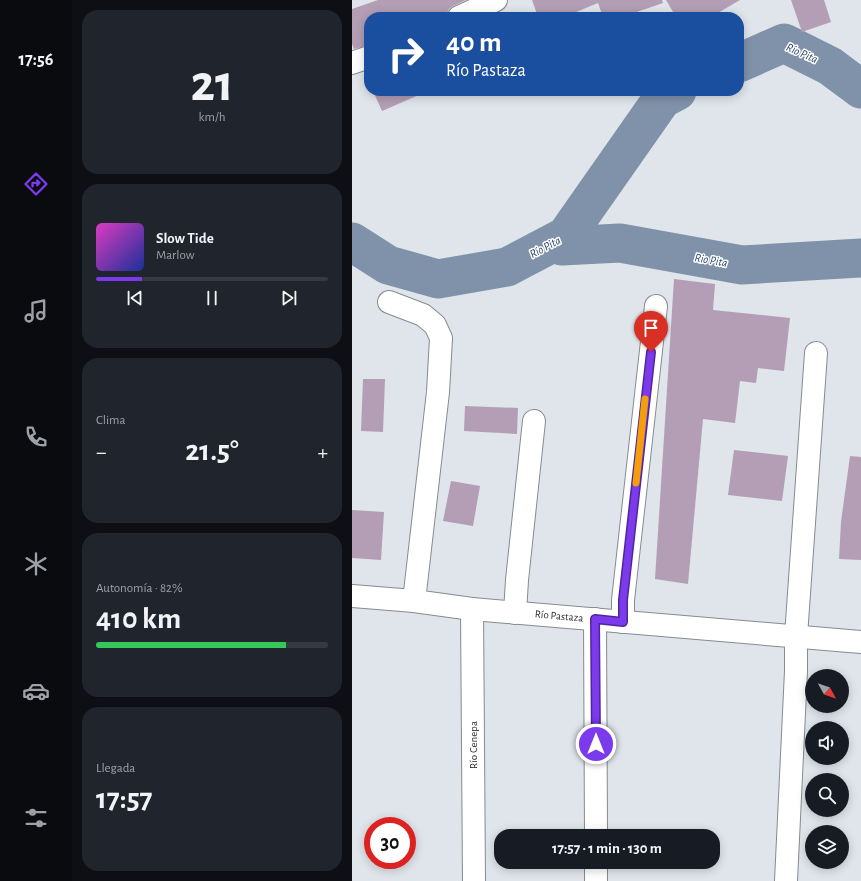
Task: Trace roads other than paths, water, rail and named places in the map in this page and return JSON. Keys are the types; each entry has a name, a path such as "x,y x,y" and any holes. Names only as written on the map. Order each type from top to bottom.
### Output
{"street":[{"path":"474,12 494,5"},
{"path":"352,63 364,59"},
{"path":"390,302 423,315 435,325 441,338 438,392 414,602"},
{"path":"623,622 623,600 656,306"},
{"path":"786,881 796,671 796,636 816,352"},
{"path":"515,613 517,580 534,421"},
{"name":"Río Pastaza","path":"352,596 515,613 861,642"},
{"name":"Río Cenepa","path":"472,609 474,881"},
{"path":"595,619 596,829"},
{"path":"596,869 596,881"}],"waterway":[{"name":"Río Pita","path":"744,61 784,43 830,66 861,89"},
{"name":"Río Pita","path":"352,242 388,265 438,279 507,267 566,236 662,99 668,96"},
{"name":"Rio Pita","path":"562,246 620,243 742,265 861,258"}]}
